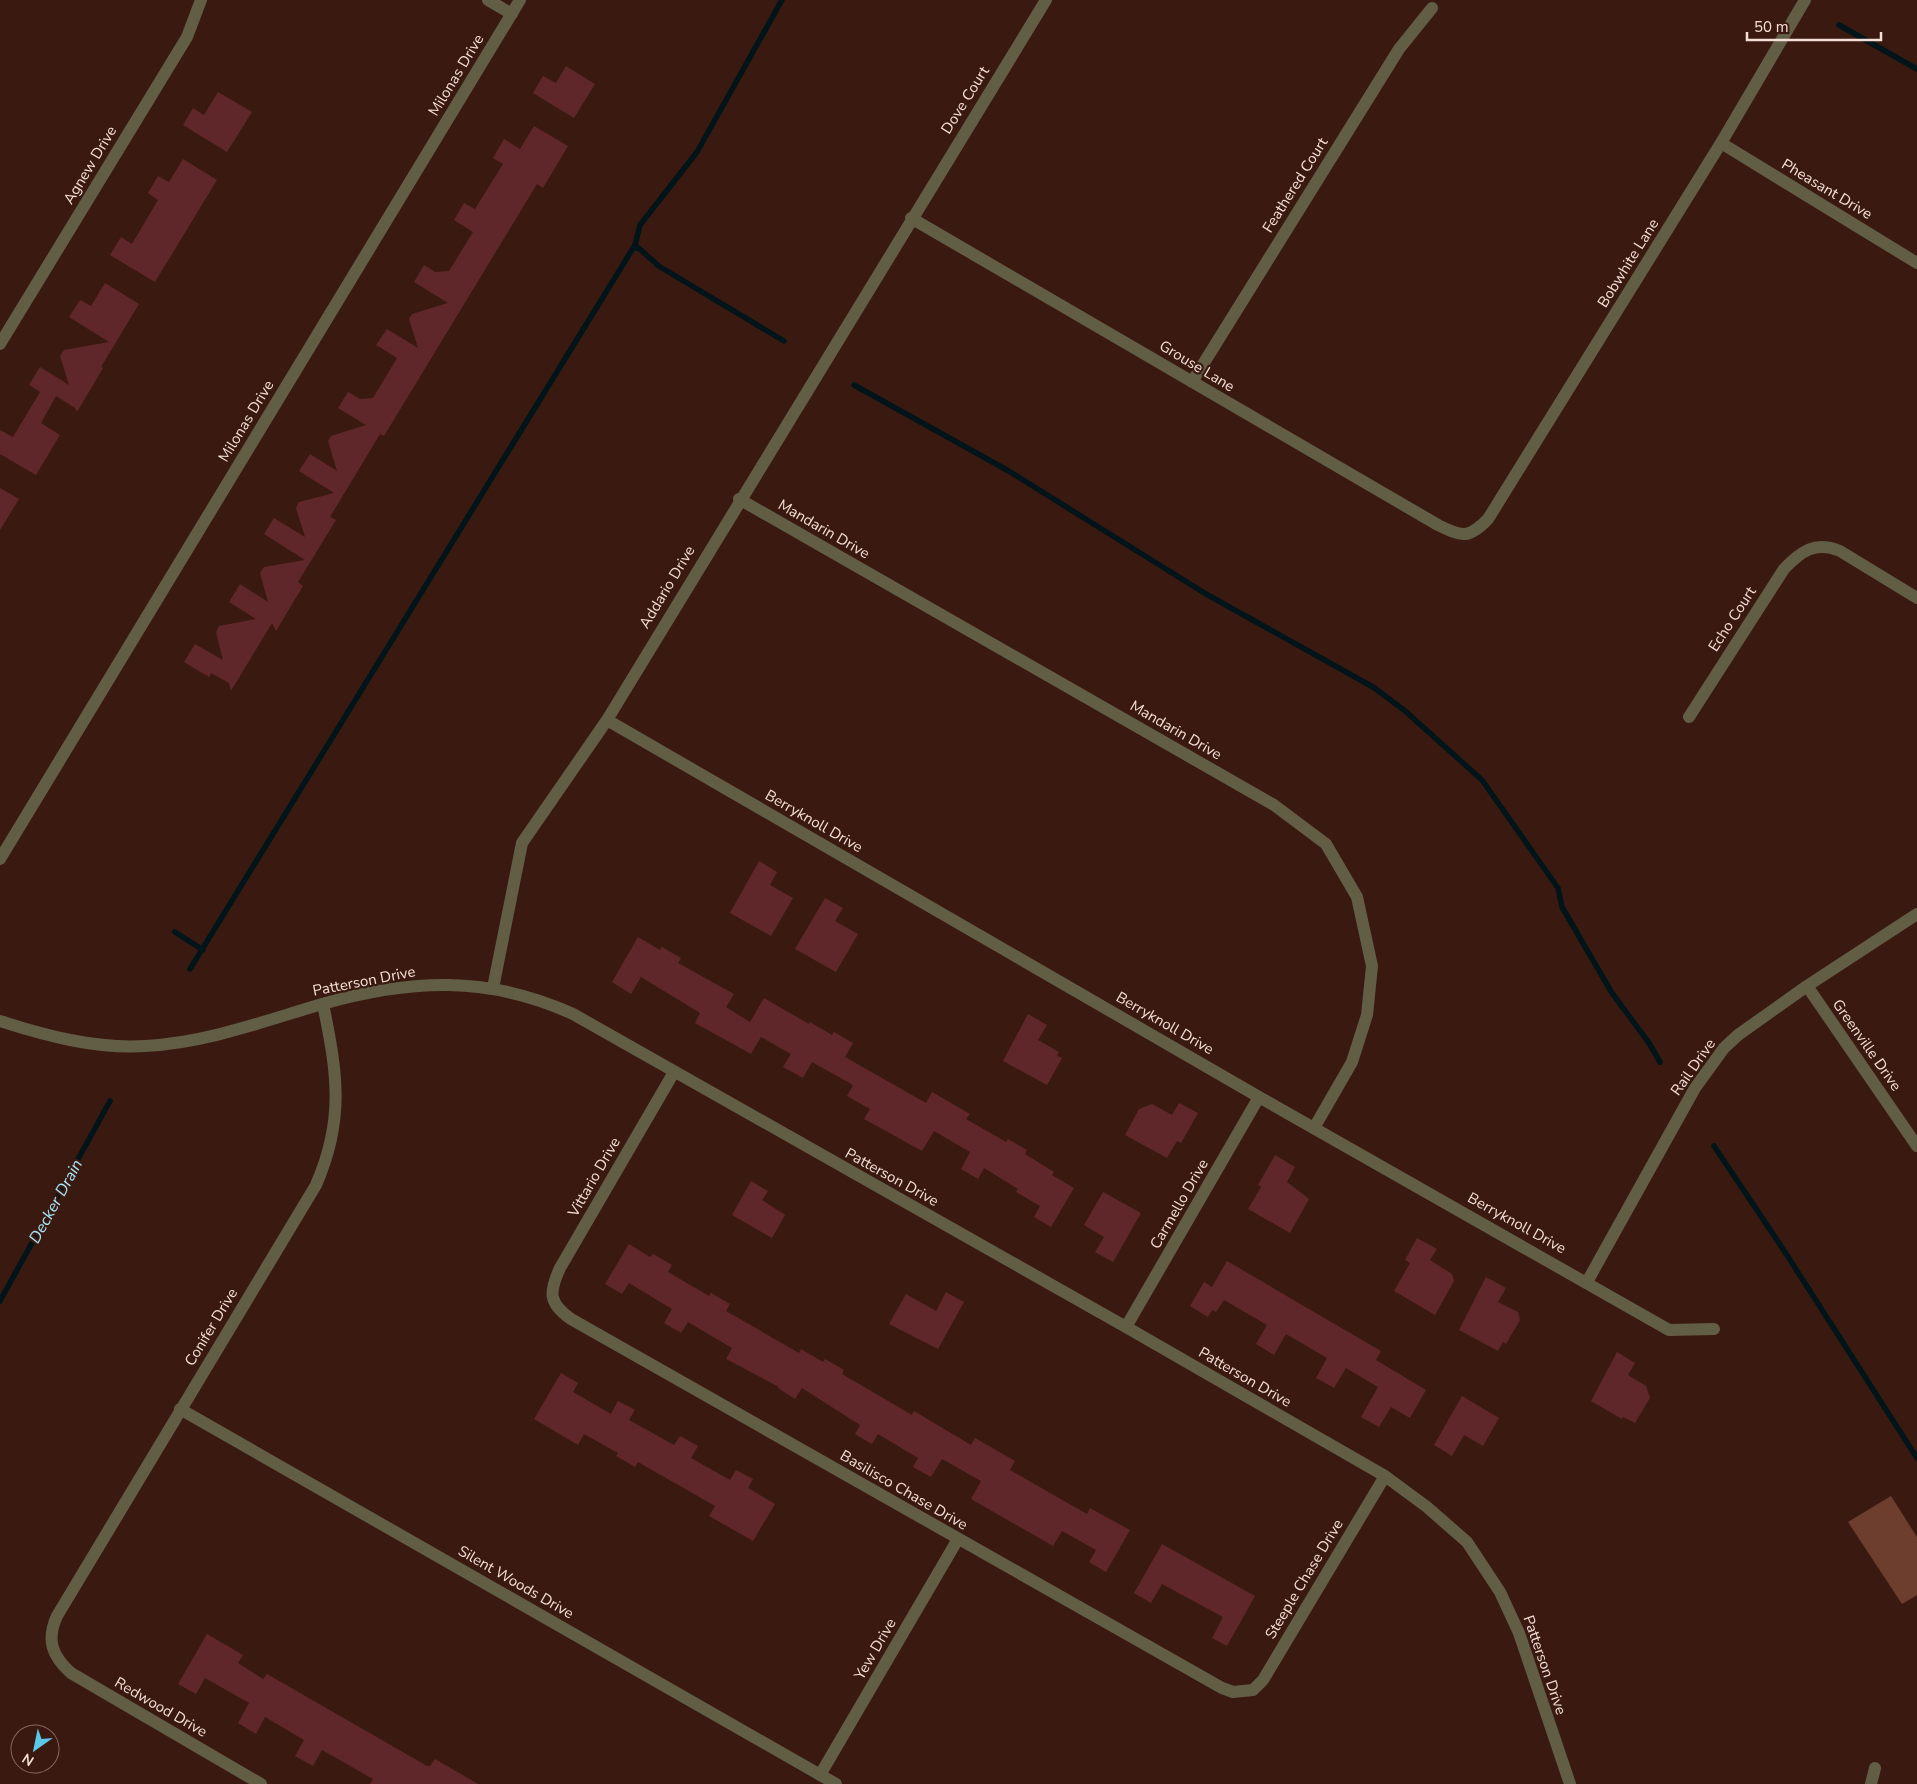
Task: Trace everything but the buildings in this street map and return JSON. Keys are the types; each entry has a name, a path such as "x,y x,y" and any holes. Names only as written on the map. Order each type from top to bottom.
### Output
{"street":[{"name":"Agnew Drive","path":"0,344 187,37 201,0"},
{"path":"488,0 512,14"},
{"name":"Milonas Drive","path":"0,859 520,0"},
{"name":"Dove Court","path":"911,218 1046,0"},
{"name":"Bobwhite Lane","path":"1469,535 1478,531 1488,519 1721,143 1805,0"},
{"name":"Feathered Court","path":"1192,382 1399,49 1432,8"},
{"name":"Pheasant Drive","path":"1721,143 1917,263"},
{"name":"Grouse Lane","path":"911,218 1438,526 1460,535 1469,535"},
{"name":"Addario Drive","path":"493,988 522,843 607,720 739,499 911,218"},
{"name":"Mandarin Drive","path":"739,499 1274,805 1326,844 1357,897 1372,966 1367,1015 1352,1062 1314,1128"},
{"name":"Echo Court","path":"1689,716 1784,569 1798,554 1811,547 1829,546 1840,550 1917,598"},
{"name":"Berryknoll Drive","path":"607,720 1259,1097 1670,1330 1714,1328"},
{"name":"Rail Drive","path":"1587,1282 1658,1152 1709,1067 1738,1034 1917,914"},
{"name":"Patterson Drive","path":"0,1022 50,1036 96,1044 145,1046 190,1040 249,1027 323,1004 407,986 450,983 493,988 557,1007 1126,1327 1384,1476 1427,1507 1456,1531 1489,1572 1519,1633 1570,1784"},
{"name":"Greenville Drive","path":"1807,986 1917,1146"},
{"name":"Conifer Drive","path":"51,1650 50,1633 57,1616 316,1185 328,1158 335,1130 337,1099 332,1046 323,1004"},
{"name":"Vittario Drive","path":"555,1302 552,1286 560,1268 674,1072"},
{"name":"Carmello Drive","path":"1126,1327 1259,1097"},
{"name":"Basilisco Chase Drive","path":"555,1302 560,1311 571,1320 958,1539 1222,1688 1246,1692"},
{"name":"Silent Woods Drive","path":"180,1409 836,1784"},
{"name":"Steeple Chase Drive","path":"1246,1692 1253,1690 1263,1680 1384,1476"},
{"name":"Yew Drive","path":"820,1774 958,1539"},
{"name":"Redwood Drive","path":"51,1650 62,1665 71,1673 262,1784"},
{"path":"1871,1784 1875,1768"}],"shaded area":[{"path":"1891,1496 1917,1537 1917,1595 1902,1604 1848,1522"}],"waterway":[{"path":"637,248 635,245 640,225 697,152 782,0"},
{"path":"1839,25 1917,69"},
{"path":"190,969 635,245 659,266"},
{"path":"657,265 784,341"},
{"path":"854,385 1007,470 1206,594 1373,687 1404,710 1482,780 1558,888 1562,907 1612,993 1649,1043 1660,1062"},
{"name":"Decker Drain","path":"175,932 203,950"},
{"name":"Decker Drain","path":"0,1301 110,1101"},
{"path":"1714,1146 1783,1249 1917,1458"}]}
